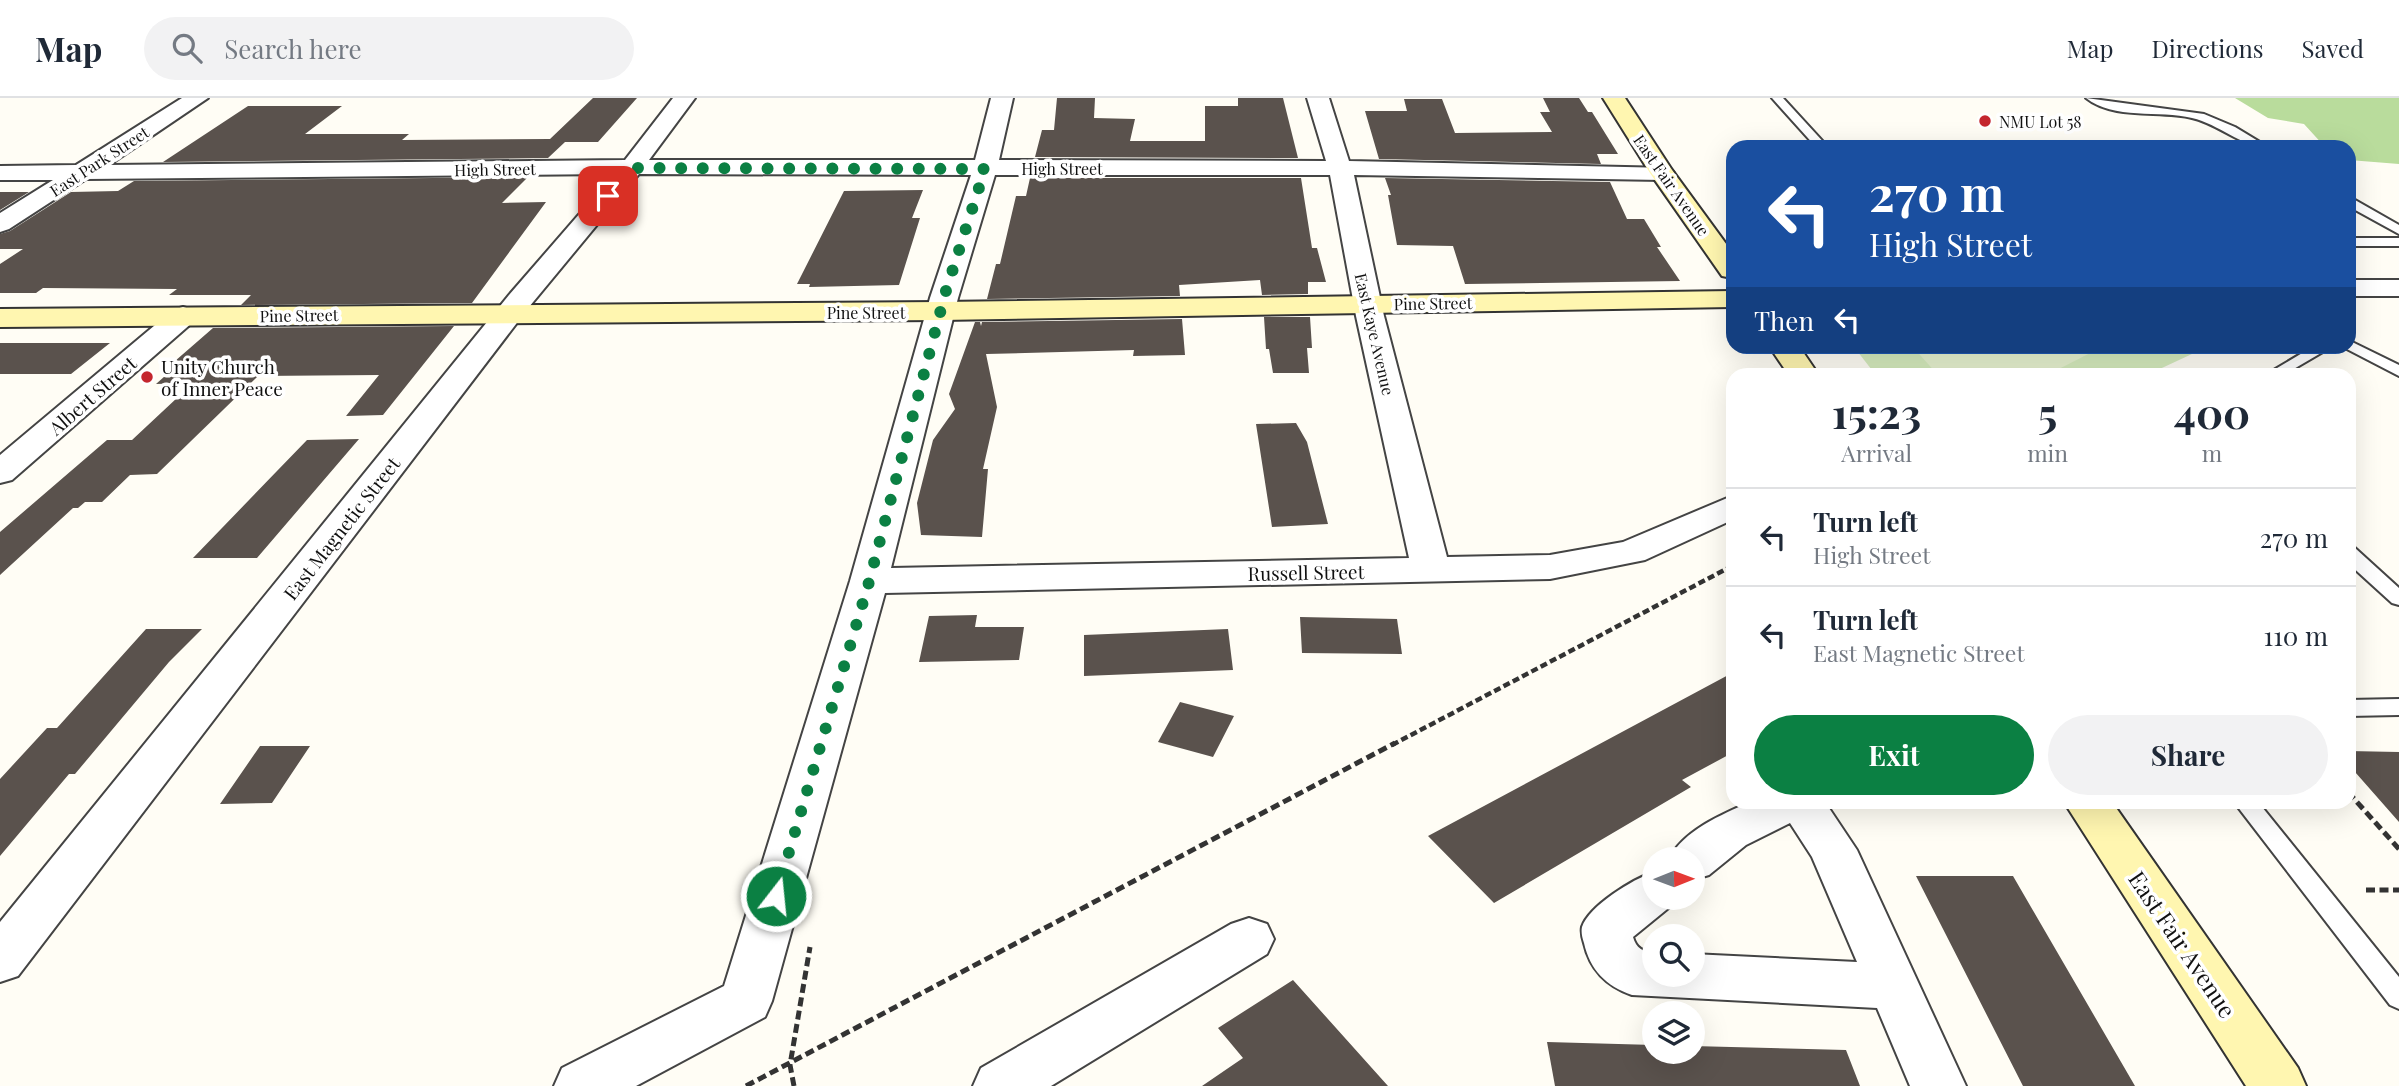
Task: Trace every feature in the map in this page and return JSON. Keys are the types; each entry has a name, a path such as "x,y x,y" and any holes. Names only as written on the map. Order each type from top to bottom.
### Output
{"street":[{"name":"East Park Street","path":"0,224 197,98"},
{"name":"East Magnetic Street","path":"0,960 684,98"},
{"path":"582,1086 746,1001 869,582 941,311 985,169 1002,98"},
{"name":"East Kaye Avenue","path":"1318,98 1339,168 1431,570"},
{"name":"East Fair Avenue","path":"1614,98 1662,173 1726,262"},
{"name":"High Street","path":"0,173 631,168 1339,168 1662,173"},
{"path":"2356,288 2399,288"},
{"name":"Pine Street","path":"0,318 941,311 1726,299"},
{"name":"Albert Street","path":"0,473 183,316"},
{"name":"Russell Street","path":"869,582 1550,566 1632,552 1726,510"},
{"path":"1705,851 1729,832 1777,809"},
{"path":"1806,809 1833,850 1938,1086"},
{"name":"East Fair Avenue","path":"2092,809 2278,1086"},
{"path":"1642,902 1606,930 1612,955 1632,974 1642,974"},
{"path":"1001,1086 1248,939"},
{"path":"1705,977 1892,986"}],"lane":[{"path":"1777,98 1816,140"},
{"path":"2091,98 2114,108 2179,112 2208,118 2250,140"},
{"path":"2356,205 2399,230"},
{"path":"2356,242 2399,242"},
{"path":"2356,348 2399,371"},
{"path":"2286,368 2311,354"},
{"path":"2356,559 2399,599"},
{"path":"2356,708 2399,707"},
{"path":"2251,809 2399,997"}],"path":[{"path":"746,1086 1726,569"},
{"path":"2356,801 2399,849"},
{"path":"2366,890 2399,890"},
{"path":"794,1086 790,1065 810,947"}],"green space":[{"path":"2235,98 2399,98 2399,164 2356,161 2356,140 2319,140 2304,124 2268,118"},
{"path":"1859,354 2192,354 2162,368 1870,368"},
{"path":"1919,354 2088,354 2061,368 1932,368"}],"building":[{"path":"593,98 637,98 598,142 565,142 548,158 163,162 248,106 342,106 305,134 409,134 402,140 550,139"},
{"path":"1057,98 1095,98 1094,118 1135,119 1130,141 1205,141 1205,106 1238,106 1238,98 1283,98 1298,158 1035,157 1042,130 1054,130"},
{"path":"1543,98 1579,98 1588,112 1592,112 1618,154 1597,154 1601,164 1379,159 1365,111 1407,111 1404,99 1442,99 1455,133 1552,132 1540,112 1550,112"},
{"path":"528,177 502,203 546,202 472,303 241,305 251,295 169,295 177,289 43,288 36,293 0,293 0,264 23,249 0,249 0,234 10,231 71,192 118,191 134,181"},
{"path":"1030,178 1301,178 1312,248 1317,248 1326,282 1308,282 1308,294 1262,295 1260,280 1179,285 1180,296 987,299 996,264 1000,264 1016,196 1026,196"},
{"path":"1385,178 1610,182 1627,219 1644,219 1661,247 1657,247 1680,281 1465,284 1453,246 1397,245 1388,195 1391,195"},
{"path":"923,190 912,218 920,218 899,285 809,287 810,284 797,284 844,191"},
{"path":"0,192 29,192 0,210"},
{"path":"1264,317 1310,317 1312,348 1307,348 1309,373 1273,373 1269,349 1266,349"},
{"path":"1182,319 1185,355 1133,356 1134,350 986,354 997,407 983,469 988,469 982,537 921,535 917,503 933,440 955,409 949,394 975,322 980,322 981,326 982,322"},
{"path":"454,326 383,415 346,416 379,375 258,376 157,474 130,475 102,502 85,502 78,508 73,508 0,575 0,532 107,440 132,440 193,383 156,384 174,368 167,368 213,328"},
{"path":"0,343 110,343 71,374 0,374"},
{"path":"1296,423 1307,442 1328,524 1272,527 1256,424"},
{"path":"359,439 257,558 193,558 307,440"},
{"path":"977,615 975,627 1024,627 1019,660 919,662 929,616"},
{"path":"1300,617 1397,619 1402,654 1302,653"},
{"path":"146,629 202,629 169,662 75,774 69,774 0,856 0,779 47,728 57,728"},
{"path":"1228,629 1233,670 1084,676 1084,635"},
{"path":"1726,676 1726,756 1682,780 1691,787 1494,903 1428,836"},
{"path":"1180,702 1234,716 1213,757 1158,742"},
{"path":"260,746 310,746 272,803 220,804"},
{"path":"2356,751 2399,752 2399,822 2356,773"},
{"path":"1916,876 2013,876 2135,1086 2023,1086"},
{"path":"1293,980 1388,1086 1202,1086 1243,1058 1218,1028"},
{"path":"1547,1042 1642,1045 1642,1064 1705,1064 1705,1046 1846,1050 1860,1086 1555,1086"}],"place":[{"name":"NMU Lot 58","path":"1985,121"},
{"name":"Unity Church of Inner Peace","path":"147,377"}],"route":[{"path":"608,196 631,168 985,169 945,294 869,582 776,896"}]}
